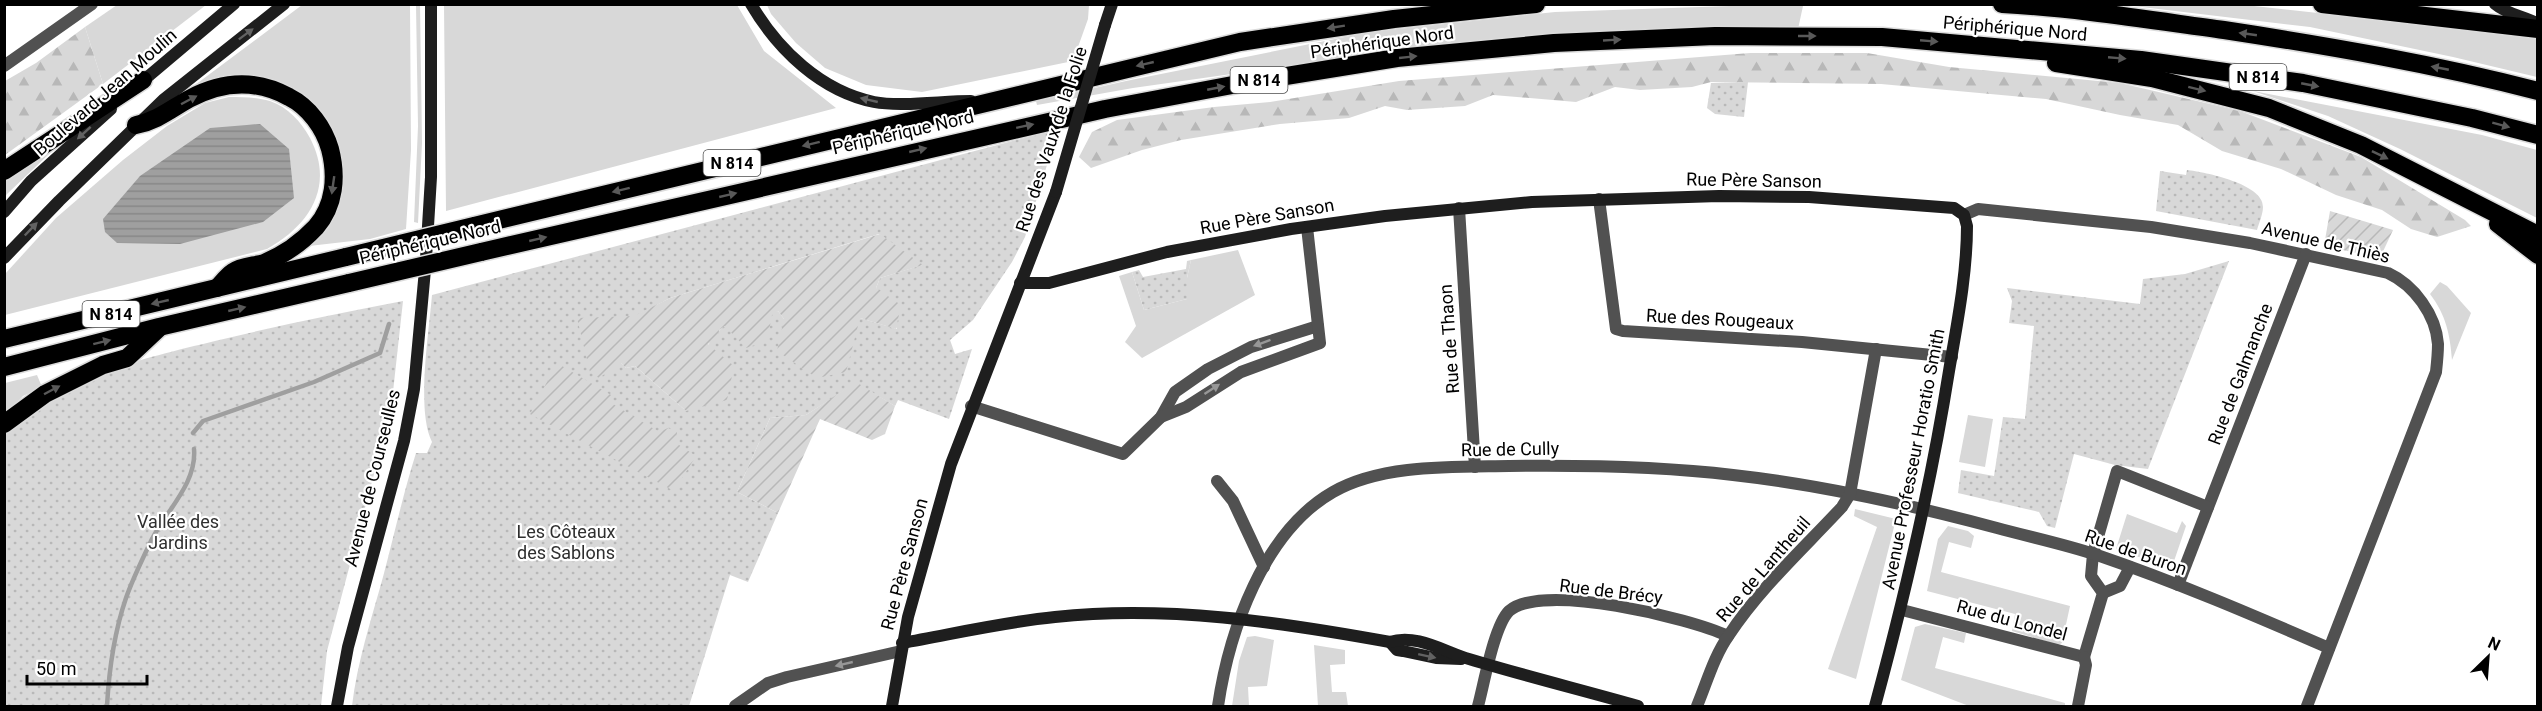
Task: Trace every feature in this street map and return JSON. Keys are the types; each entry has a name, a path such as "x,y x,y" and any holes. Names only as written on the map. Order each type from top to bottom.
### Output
{"highway":[{"name":"Périphérique Nord","path":"4,339 1240,42 1394,19 1536,4"},
{"name":"Périphérique Nord","path":"2002,4 2139,18 2314,44 2482,77 2538,91"},
{"path":"2322,4 2417,9 2538,29"},
{"name":"Périphérique Nord","path":"4,367 159,327 1105,109 1243,83 1397,58 1554,43 1715,36 1882,37 2141,60 2303,83 2472,118 2538,135"},
{"path":"1975,45 2062,64 2152,78 2269,108 2361,145 2538,235"},
{"path":"4,171 143,80"},
{"path":"136,125 151,122 191,98 217,88 260,85 298,101 312,115 329,145 334,176 326,212 299,244 263,263 234,271 217,288"},
{"path":"2459,193 2538,255"},
{"path":"4,424 45,394 103,365 127,358 159,327"}],"street":[{"path":"4,66 92,4"},
{"name":"Boulevard Jean Moulin","path":"4,212 31,181 143,80 234,4"},
{"path":"4,258 136,125 218,55 284,4"},
{"name":"Avenue de Courseulles","path":"337,706 348,646 404,441 414,389 431,177 431,4"},
{"path":"751,4 769,31 794,59 821,81 850,95 875,102 990,101"},
{"name":"Rue des Vaux de la Folie","path":"1020,283 1056,192 1112,4"},
{"path":"2495,4 2510,14 2525,16 2538,24"},
{"name":"Rue Père Sanson","path":"892,706 902,647 932,524 971,406 1020,283 1049,282 1167,252 1307,227 1459,208 1532,202 1719,195 1809,197 1941,206 1954,208 1964,215"},
{"name":"Rue des Rougeaux","path":"1599,199 1616,328 1623,331 1790,341 1952,357"},
{"name":"Rue de Thaon","path":"1459,208 1475,467"},
{"name":"Avenue de Thiès","path":"1964,215 1978,209 2050,215 2163,229 2306,254 2396,276 2421,302 2438,342 2436,372 2307,706"},
{"name":"Avenue Professeur Horatio Smith","path":"1875,706 1902,610 1925,509 1952,357 1967,235 1964,215"},
{"path":"1161,417 1186,407 1241,372 1320,343 1307,227"},
{"name":"Rue de Galmanche","path":"2178,585 2306,254"},
{"path":"971,406 1123,454 1161,417 1175,392 1230,357 1270,340 1318,326"},
{"path":"1850,494 1876,349"},
{"name":"Rue de Cully","path":"1218,706 1230,646 1240,619 1264,567 1286,533 1303,514 1323,499 1348,485 1394,472 1475,467 1605,466 1671,469 1770,479 1925,509"},
{"path":"2130,567 2120,586 2103,593 2091,576 2093,554 2117,471 2208,507"},
{"path":"1217,481 1233,501 1264,567"},
{"name":"Rue de Lantheuil","path":"1697,706 1706,680 1728,636 1755,601 1842,507 1850,494"},
{"name":"Rue de Buron","path":"1925,509 2093,554 2178,585 2329,648"},
{"name":"Rue du Londel","path":"1902,610 2084,657 2103,593"},
{"name":"Rue de Brécy","path":"1478,706 1500,625 1508,612 1535,601 1624,607 1684,621 1728,636"},
{"path":"735,706 768,683 902,647 1055,617 1142,614 1240,619 1390,642 1399,639 1425,644 1468,659 1638,706"},
{"path":"2078,706 2086,665 2084,657"}],"green space":[{"path":"420,4 422,143 418,223 414,222 418,126 416,5"},
{"path":"2236,4 2537,37 2537,77 2310,27 2125,5"},
{"path":"117,5 206,5 103,84 85,27"},
{"path":"302,5 410,5 411,150 406,229 370,239 309,246 341,176 298,92 276,81 249,76 221,78 195,85"},
{"path":"444,5 737,5 764,51 836,108 446,211"},
{"path":"767,5 1089,5 1088,19 1073,61 922,92 866,85 825,68 796,43 771,14"},
{"path":"1803,6 1798,29 1379,53 1133,88 1037,105 1036,101 1370,32 1555,12"},
{"path":"85,27 103,84 5,155 5,81 36,63"},
{"path":"1750,53 1867,53 1949,67 2120,83 2240,111 2361,157 2465,220 2471,226 2437,237 2411,229 2382,210 2336,195 2281,169 2222,151 2178,125 2046,99 1881,84 1711,82 1692,87 1640,90 1615,87 1576,102 1493,95 1465,106 1407,110 1385,106 1349,118 1280,124 1181,140 1142,150 1091,168 1079,157 1092,132 1117,120 1270,102 1399,81"},
{"path":"1748,82 1744,117 1715,114 1707,108 1711,83"},
{"path":"2253,91 2482,135 2537,150 2537,218 2400,149 2328,116"},
{"path":"229,97 260,99 283,107 302,126 310,138 320,172 319,188 306,216 295,228 267,249 5,315 5,274 56,218 123,160 167,126 205,103"},
{"name":"Les Côteaux des Sablons","path":"1058,129 1025,237 1012,262 973,320 950,340 955,354 972,349 949,419 898,400 895,406 856,383 806,415 770,418 737,492 778,513 748,582 730,575 689,706 352,706 369,625 411,468 416,453 427,453 432,442 427,428 424,392 432,295","holes":["879,234 922,265 880,278 876,288 897,329 860,318 784,319 778,311 725,326 710,341 686,411 635,366 626,368 578,319 634,317 670,298"]},
{"path":"69,135 7,194 5,197 5,179"},
{"path":"2187,170 2207,173 2232,181 2254,192 2261,199 2263,207 2257,230 2156,211 2160,171 2186,175"},
{"path":"2330,211 2393,230 2380,258 2324,246"},
{"path":"880,234 923,265 880,278 876,288 901,305 896,329 860,318 846,372 817,378 777,351 784,319 778,311 772,315 767,341 746,348 725,326 719,330 718,338 708,344 734,366 727,400 686,411 635,366 626,368 621,363 599,378 590,372 577,318 634,316 670,298"},
{"path":"1238,250 1255,295 1142,358 1125,342 1136,326 1119,276 1132,272 1144,310 1187,299 1187,278 1191,260"},
{"path":"1191,260 1187,278 1187,299 1144,310 1132,272 1139,270 1143,277 1186,269 1187,261"},
{"path":"2229,261 2148,469 2115,465 2074,454 2055,528 2047,526 2039,512 1958,493 1961,470 1994,476 2003,417 2025,419 2034,326 2009,323 2012,301 2007,288 2140,304 2143,279 2185,274"},
{"path":"2440,282 2447,286 2471,313 2452,360 2446,325 2430,294"},
{"name":"Vallée des Jardins","path":"403,301 391,410 327,651 321,706 5,706 4,435 49,398 102,373 130,363 262,330"},
{"path":"557,363 611,395 613,404 659,432 668,428 677,432 676,443 696,456 674,491 530,414"},
{"path":"37,375 42,387 23,396 5,416 5,383"},
{"path":"856,382 895,406 885,434 872,440 820,419 778,513 737,492 770,418 806,415"},
{"path":"1968,415 1993,419 1985,467 1959,462"},
{"path":"1855,509 1896,519 1856,679 1828,669 1877,527 1854,516"},
{"path":"2127,514 2177,533 2182,521 2186,526 2173,564 2167,567 2116,549"},
{"path":"1948,526 1968,531 1974,536 1971,548 1949,542 1941,572 2070,606 2062,643 2058,645 2012,631 2015,614 1927,591 1938,539"},
{"path":"1925,624 1966,633 1964,643 1943,637 1935,668 2065,703 2065,706 1969,706 1901,680 1915,627"},
{"path":"1255,636 1274,640 1267,686 1248,687 1249,706 1232,706 1239,661 1247,637"},
{"path":"1314,645 1345,650 1345,664 1330,665 1332,692 1346,692 1348,706 1318,706"}],"shaded area":[{"path":"260,124 289,149 294,198 263,222 180,244 117,243 105,232 103,219 140,176 210,128"}],"waterway":[{"path":"193,433 203,421 314,382 380,353 389,324"},
{"path":"107,706 113,652 126,598 152,539 186,485 194,461 194,449"}]}
